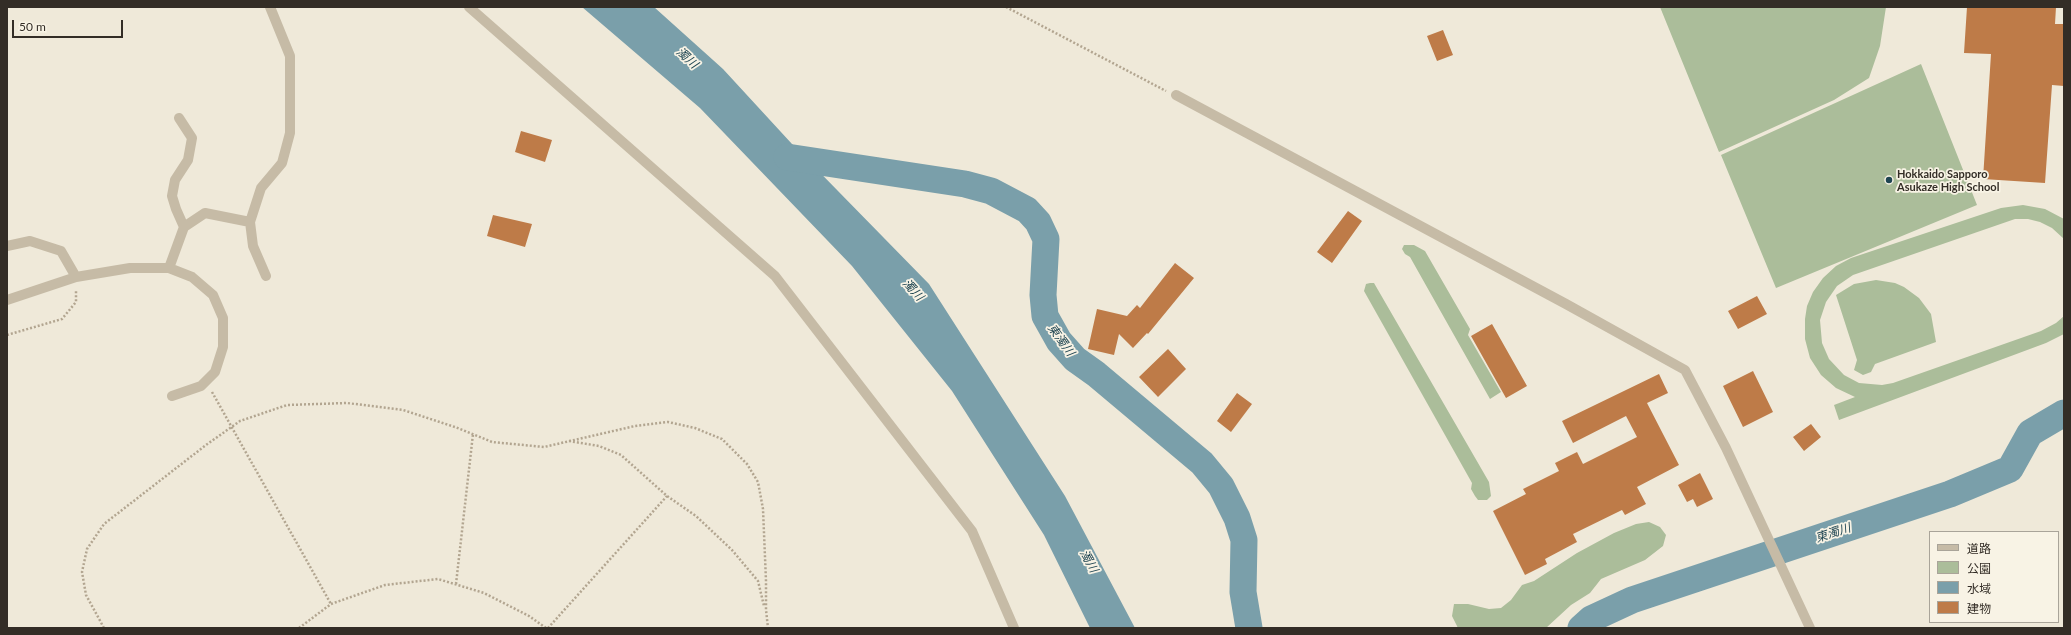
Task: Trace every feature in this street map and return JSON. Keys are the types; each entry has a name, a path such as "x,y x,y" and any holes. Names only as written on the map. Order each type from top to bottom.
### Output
{"street":[{"path":"266,276 253,246 250,222 261,188 282,163 290,133 290,56 270,7"},
{"path":"468,7 775,276 972,531 1014,628"},
{"path":"1176,95 1678,364 1690,377 1766,533 1810,628"},
{"path":"179,118 192,138 188,160 175,180 172,196 184,227"},
{"path":"169,268 184,227 205,213 250,222"},
{"path":"7,246 30,241 61,251 76,277"},
{"path":"7,300 76,277 130,268 169,268 192,277 213,295 223,318 223,347 214,372 201,386 172,396"}],"path":[{"path":"1006,7 1176,95"},
{"path":"7,335 62,319 76,302 76,277"},
{"path":"206,380 331,604"},
{"path":"104,628 86,595 82,572 87,549 104,524 240,421 287,405 347,403 403,410 492,442 544,446 635,426 668,422 695,428 722,439 747,464 758,482 763,509 766,610 768,628"},
{"path":"456,584 473,434"},
{"path":"567,441 599,446 621,455 667,496 696,516 732,550 758,581 766,610"},
{"path":"299,628 331,604 385,585 438,579 484,592 529,616 547,628 667,496"}],"green space":[{"path":"1660,7 1886,7 1880,46 1869,78 1834,100 1719,152"},
{"path":"1921,64 1977,205 1776,288 1721,155"},
{"path":"2023,205 2045,209 2064,219 2064,239 2052,228 2040,222 2028,219 2015,219 1853,275 1837,286 1826,302 1820,320 1822,343 1829,359 1844,375 1859,383 1882,385 1893,383 2041,331 2056,323 2064,316 2064,334 2046,343 1839,420 1834,405 1855,397 1836,388 1821,375 1810,358 1805,339 1805,319 1807,306 1813,292 1823,278 1836,266 1851,258 2001,208"},
{"path":"1404,245 1414,245 1425,251 1470,329 1468,335 1501,392 1490,399 1410,257 1405,254 1402,249"},
{"path":"1876,280 1895,283 1904,287 1919,298 1931,314 1936,342 1875,364 1871,372 1863,375 1854,370 1857,360 1836,295 1854,284"},
{"path":"1374,283 1489,482 1491,496 1487,500 1478,500 1475,496 1471,489 1472,483 1364,291 1366,284"},
{"path":"1649,522 1660,527 1666,535 1663,546 1645,560 1601,579 1590,593 1571,605 1546,628 1458,628 1452,616 1454,604 1468,604 1489,609 1501,608 1511,600 1522,585 1534,581 1577,553 1614,533 1636,524"}],"water":[{"name":"濁川","path":"582,7 654,7 723,69 792,144 929,284 1065,496 1135,628 1090,628 1044,535 952,391 852,266 700,108"}],"building":[{"path":"1967,7 2056,7 2055,24 2064,24 2064,86 2052,85 2045,183 1983,179 1991,54 1964,53"},
{"path":"1443,30 1453,55 1437,61 1427,36"},
{"path":"521,131 552,140 545,162 515,152"},
{"path":"1348,211 1362,221 1332,263 1317,252"},
{"path":"493,215 532,224 525,247 487,236"},
{"path":"1175,263 1194,278 1148,334 1147,333 1133,348 1119,334 1114,355 1088,349 1097,309 1127,316 1137,305 1140,308"},
{"path":"1757,296 1767,314 1738,329 1728,311"},
{"path":"1492,324 1527,386 1506,398 1471,336"},
{"path":"1168,349 1186,369 1158,397 1139,377"},
{"path":"1753,371 1773,412 1743,427 1723,386"},
{"path":"1659,374 1668,393 1647,403 1679,465 1637,487 1646,504 1625,515 1622,510 1573,534 1577,542 1545,559 1547,564 1525,575 1493,511 1526,494 1523,489 1559,471 1555,463 1577,452 1583,464 1637,437 1626,416 1573,443 1562,421"},
{"path":"1237,393 1252,404 1231,432 1217,421"},
{"path":"1811,424 1821,437 1804,451 1793,437"},
{"path":"1700,473 1713,499 1697,507 1693,499 1687,502 1678,485"}],"waterway":[{"name":"東濁川","path":"787,157 965,184 991,191 1027,210 1038,222 1046,239 1043,295 1045,316 1059,341 1075,359 1096,374 1202,463 1221,486 1237,518 1244,540 1243,592 1249,628"},
{"name":"東濁川","path":"1581,628 1591,619 1632,600 1950,494 2010,469 2030,433 2064,413"}],"place":[{"name":"Hokkaido Sapporo Asukaze High School","path":"1889,180"}]}
